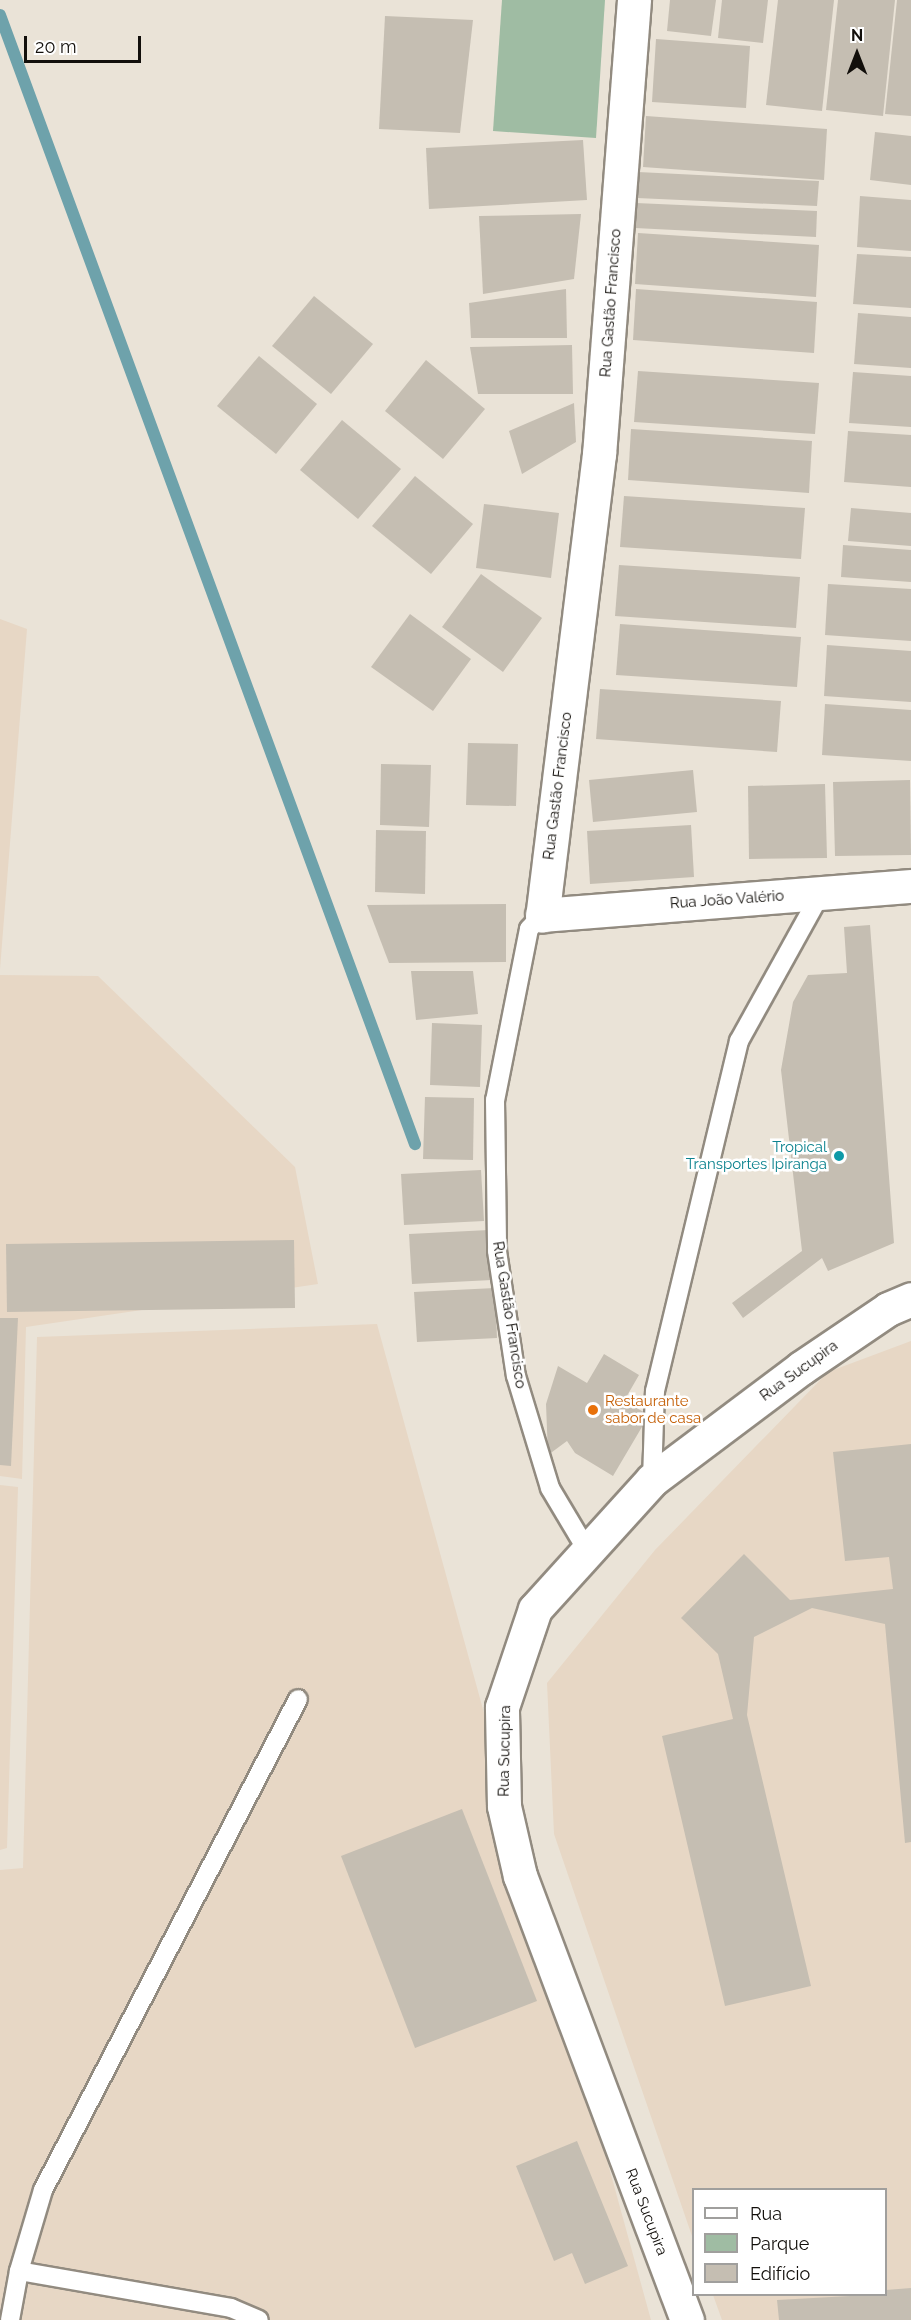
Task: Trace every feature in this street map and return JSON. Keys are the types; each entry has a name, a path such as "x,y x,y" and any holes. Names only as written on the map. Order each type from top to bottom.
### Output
{"street":[{"name":"Rua Gastão Francisco","path":"542,915 599,454 634,0"},
{"name":"Rua João Valério","path":"542,915 911,886"},
{"name":"Rua Sucupira","path":"687,2320 520,1876 504,1806 502,1707 535,1609 652,1480 801,1368 888,1309 911,1299"}],"lane":[{"path":"652,1480 656,1391 739,1041 821,893"},
{"name":"Rua Gastão Francisco","path":"542,915 529,929 495,1100 497,1251 516,1376 550,1488 587,1550"},
{"path":"10,2320 19,2271 43,2190 298,1699"},
{"path":"19,2271 231,2308 260,2320"}],"shaded area":[{"path":"0,619 27,629 0,969"},
{"path":"0,975 98,976 295,1167 318,1284 26,1327 22,1479 0,1476"},
{"path":"377,1324 651,2320 0,2320 0,1870 23,1868 37,1337"},
{"path":"911,1341 911,2320 722,2320 713,2296 887,2296 887,2188 692,2188 692,2236 554,1834 547,1683 655,1550 828,1372"},
{"path":"0,1485 18,1487 7,1848 0,1850"}],"green space":[{"path":"502,0 605,0 596,138 493,131"}],"building":[{"path":"670,0 716,0 711,36 667,31"},
{"path":"722,0 768,0 763,43 718,38"},
{"path":"778,0 834,0 822,111 766,105"},
{"path":"838,0 895,0 883,116 826,110"},
{"path":"897,0 911,0 911,116 885,114"},
{"path":"385,16 473,20 460,133 379,129"},
{"path":"656,39 750,46 746,108 652,102"},
{"path":"646,116 827,129 824,180 643,167"},
{"path":"875,132 911,136 911,185 870,180"},
{"path":"583,140 587,200 429,209 426,148"},
{"path":"638,172 819,181 817,206 637,198"},
{"path":"860,196 911,200 911,251 857,247"},
{"path":"636,203 817,211 816,237 635,228"},
{"path":"581,214 574,279 483,294 479,216"},
{"path":"638,233 819,245 816,297 635,284"},
{"path":"857,254 911,257 911,308 853,304"},
{"path":"566,289 567,338 471,338 469,303"},
{"path":"636,289 817,302 814,353 633,340"},
{"path":"314,296 373,344 331,394 272,346"},
{"path":"858,313 911,317 911,368 854,364"},
{"path":"572,345 573,394 478,394 470,347"},
{"path":"259,356 317,404 276,454 217,406"},
{"path":"426,360 485,409 443,459 385,411"},
{"path":"638,371 819,383 815,434 634,422"},
{"path":"853,372 911,376 911,427 849,423"},
{"path":"574,403 576,442 522,474 509,431"},
{"path":"342,420 401,469 358,519 300,470"},
{"path":"631,429 812,441 809,493 628,480"},
{"path":"848,431 911,435 911,487 844,482"},
{"path":"415,476 473,524 431,574 372,526"},
{"path":"624,496 805,508 801,559 620,547"},
{"path":"484,504 559,513 551,578 476,568"},
{"path":"851,508 911,513 911,546 848,541"},
{"path":"843,545 911,550 911,582 841,577"},
{"path":"619,565 800,577 796,628 615,616"},
{"path":"481,574 542,618 503,672 442,627"},
{"path":"828,584 911,589 911,641 825,635"},
{"path":"410,614 471,659 433,711 371,667"},
{"path":"620,624 801,637 797,687 616,675"},
{"path":"827,645 911,651 911,702 824,696"},
{"path":"600,689 781,701 777,752 596,739"},
{"path":"825,704 911,710 911,761 822,755"},
{"path":"468,743 518,744 516,806 466,805"},
{"path":"381,764 431,765 429,827 380,825"},
{"path":"693,770 697,812 593,822 589,780"},
{"path":"910,780 911,855 835,856 833,782"},
{"path":"825,784 827,858 749,859 748,786"},
{"path":"691,825 694,877 590,884 587,831"},
{"path":"376,830 426,831 425,894 375,892"},
{"path":"506,904 506,962 389,963 367,905"},
{"name":"Tropical Transportes Ipiranga","path":"870,925 894,1243 828,1271 822,1258 743,1318 732,1303 802,1251 781,1070 793,1002 808,975 847,973 844,927"},
{"path":"411,971 473,971 478,1014 416,1020"},
{"path":"432,1023 482,1025 480,1087 430,1085"},
{"path":"425,1097 474,1098 473,1160 423,1159"},
{"path":"481,1170 484,1221 404,1225 401,1174"},
{"path":"489,1230 492,1280 412,1284 409,1234"},
{"path":"294,1240 295,1308 7,1312 6,1244"},
{"path":"495,1288 497,1338 417,1342 414,1292"},
{"path":"0,1318 18,1318 11,1466 0,1465"},
{"name":"Restaurante sabor de casa","path":"604,1354 639,1375 624,1401 649,1415 613,1476 575,1453 567,1441 548,1455 546,1404 558,1366 587,1383"},
{"path":"911,1444 911,1842 905,1843 885,1624 812,1608 754,1637 747,1715 811,1986 725,2006 662,1736 733,1719 718,1654 681,1618 744,1554 790,1600 893,1589 889,1557 845,1561 833,1452"},
{"path":"462,1809 537,2001 415,2048 341,1856"},
{"path":"577,2141 628,2266 585,2284 572,2253 554,2261 516,2166"},
{"path":"911,2288 911,2320 779,2320 777,2300 887,2296 887,2290"}],"waterway":[{"path":"0,15 415,1144"}],"place":[{"name":"Tropical Transportes Ipiranga","path":"839,1156"},
{"name":"Restaurante sabor de casa","path":"593,1410"}]}
